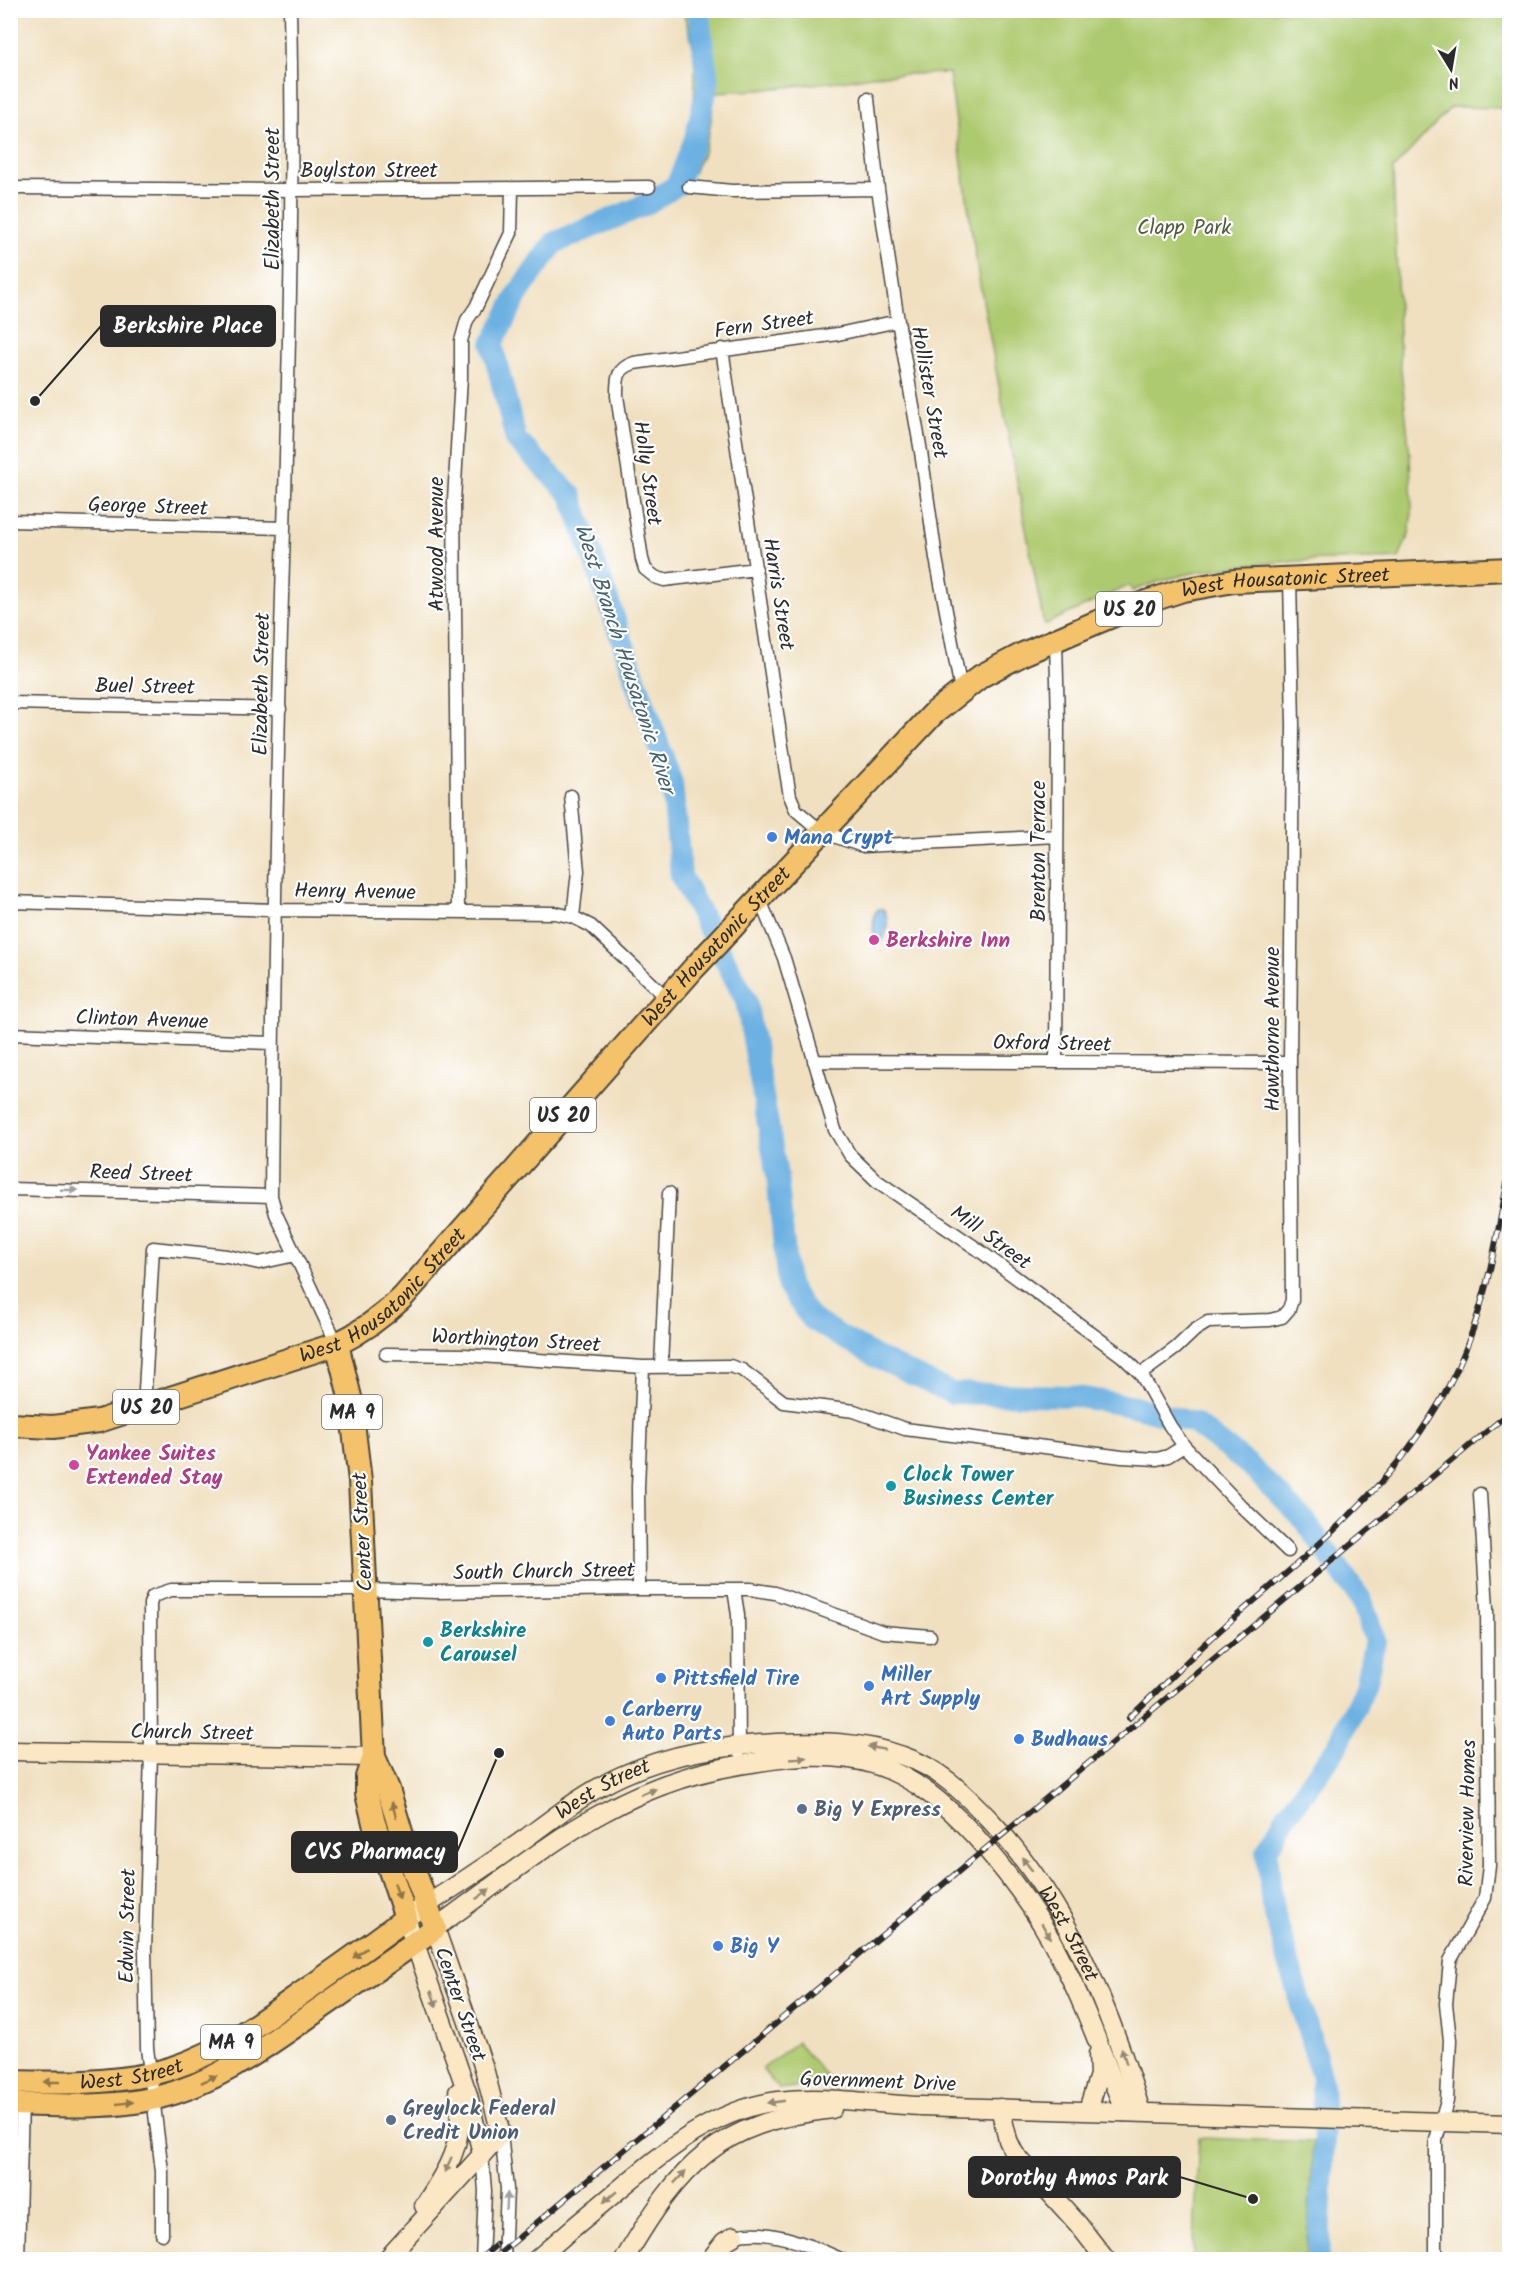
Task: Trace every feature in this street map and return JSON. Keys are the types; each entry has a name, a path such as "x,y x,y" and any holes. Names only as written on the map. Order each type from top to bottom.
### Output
{"highway":[{"name":"West Housatonic Street","path":"10,1425 53,1427 99,1421 337,1344 357,1335 381,1318 402,1298 694,968 822,831 934,713 961,690 999,666 1146,602 1183,590 1234,581 1509,569"},
{"name":"Center Street","path":"337,1344 350,1396 360,1481 374,1757 388,1789 405,1845 435,1928"},
{"name":"Center Street","path":"374,1757 367,1777 367,1794 374,1823 406,1918"},
{"name":"West Street","path":"17,2093 151,2074 202,2057 226,2044 354,1957 406,1918"},
{"name":"West Street","path":"17,2093 95,2106 154,2098 202,2083 238,2065 435,1928"}],"street":[{"name":"Elizabeth Street","path":"290,10 293,190 289,407 279,709 271,1196 276,1214 337,1344"},
{"name":"Hollister Street","path":"868,99 878,189 898,321 921,452 936,558 961,690"},
{"name":"Boylston Street","path":"10,188 293,190 649,187"},
{"path":"689,187 732,191 878,189"},
{"name":"Atwood Avenue","path":"458,912 454,501 461,341 467,320 476,307 511,233 512,189"},
{"name":"Fern Street","path":"634,363 838,334 898,321"},
{"name":"Harris Street","path":"722,350 790,796 796,810 822,831 863,846 1057,836"},
{"name":"Holly Street","path":"634,363 625,366 617,382 636,528 645,569 655,577 670,579 756,569"},
{"name":"George Street","path":"10,521 284,528"},
{"name":"Hawthorne Avenue","path":"1141,1374 1208,1322 1270,1320 1282,1317 1289,1309 1292,1300 1290,1063 1293,724 1290,578"},
{"name":"Brenton Terrace","path":"1056,641 1058,722 1056,1062"},
{"name":"Buel Street","path":"10,703 279,709"},
{"path":"571,796 578,871 573,917"},
{"name":"Henry Avenue","path":"10,902 276,910 555,913 573,917 591,926 667,998"},
{"name":"Mill Street","path":"754,906 784,958 814,1061 841,1142 850,1155 877,1181 976,1248 1122,1356 1141,1374 1184,1446 1288,1551"},
{"name":"Clinton Avenue","path":"10,1035 272,1042"},
{"name":"Oxford Street","path":"814,1061 1290,1063"},
{"name":"Reed Street","path":"10,1189 271,1196"},
{"path":"661,1366 669,1193"},
{"path":"144,1408 153,1248 227,1256 259,1263 295,1255"},
{"name":"Worthington Street","path":"386,1353 464,1355 643,1367 730,1366 742,1370 784,1402 854,1411 905,1430 1122,1457 1157,1459 1168,1456 1184,1446"},
{"path":"639,1589 638,1487 643,1367"},
{"name":"Riverview Homes","path":"1436,2259 1436,2143 1447,2101 1450,2040 1446,2004 1450,1961 1485,1898 1489,1866 1487,1609 1480,1494"},
{"path":"734,1589 738,1615 740,1764"},
{"name":"South Church Street","path":"153,1596 171,1590 436,1592 734,1589 775,1593 883,1632 930,1636"},
{"name":"Edwin Street","path":"153,1596 150,1604 151,1754 145,1950 147,2048 162,2171 162,2234"},
{"name":"West Street","path":"406,1918 526,1837 563,1809 601,1786 663,1760 702,1750 739,1745 831,1742 885,1750 924,1765 964,1793 1009,1840 1036,1875 1062,1916 1107,2008 1122,2049 1133,2112"},
{"name":"Church Street","path":"10,1751 374,1757"},
{"name":"West Street","path":"435,1928 557,1841 604,1812 668,1784 740,1764 792,1758 844,1759 872,1764 894,1772 927,1791 958,1818 997,1860 1028,1902 1060,1956 1094,2034 1133,2112"},
{"name":"Center Street","path":"406,1918 468,2096 482,2154 485,2191 482,2259"},
{"name":"Center Street","path":"435,1928 484,2068 501,2134 507,2188 504,2259"},
{"name":"West Street","path":"1088,2110 1099,2075 1094,2034"},
{"path":"408,2233 442,2176 455,2148 460,2119 457,2067"},
{"path":"17,2093 18,2259"},
{"name":"Government Drive","path":"536,2259 688,2135 724,2117 756,2106 803,2099 840,2099 897,2105 1133,2112"},
{"path":"624,2259 673,2184 697,2160 726,2139 763,2122 794,2114 897,2105"},
{"path":"1000,2108 1008,2140 1014,2153 1106,2259"},
{"path":"1133,2112 1509,2124"},
{"path":"386,2259 501,2134"},
{"path":"710,2259 724,2242 734,2236 756,2233 805,2244 828,2256 843,2259"}],"green space":[{"name":"Clapp Park","path":"683,11 1509,11 1509,108 1451,107 1393,169 1400,360 1410,456 1412,513 1409,534 1399,558 1264,563 1197,572 1132,591 1130,585 1044,625 978,274 949,73 876,75 759,90 715,92 709,133 699,162 693,173 671,173 687,150 693,114 694,57"},
{"path":"797,2042 826,2076 821,2084 779,2089 762,2069"},
{"path":"1199,2138 1313,2142 1306,2259 1193,2259"}],"water":[{"path":"878,909 883,909 887,919 884,939 879,941 873,933 874,915"}],"waterway":[{"name":"West Branch Housatonic River","path":"698,10 708,83 695,139 677,185 645,205 554,243 519,292 492,344 516,440 571,495 672,783 681,876 746,1000 777,1175 788,1286 811,1319 876,1357 951,1393 1073,1396 1137,1407 1194,1423 1249,1465 1305,1521 1362,1601 1375,1641 1365,1686 1337,1747 1288,1813 1267,1850 1272,1905 1322,2078 1324,2143 1318,2260"}],"railway":[{"path":"1129,1718 1206,1643 1319,1544 1382,1481 1410,1447 1435,1410 1457,1369 1476,1320 1490,1270 1510,1167"},
{"path":"492,2260 1510,1412"},
{"path":"479,2260 496,2245"}],"place":[{"name":"Berkshire Place","path":"35,401"},
{"name":"Mana Crypt","path":"772,837"},
{"name":"Berkshire Inn","path":"874,940"},
{"name":"Yankee Suites Extended Stay","path":"74,1465"},
{"name":"Clock Tower Business Center","path":"891,1486"},
{"name":"Berkshire Carousel","path":"428,1642"},
{"name":"Pittsfield Tire","path":"661,1678"},
{"name":"Miller Art Supply","path":"869,1686"},
{"name":"Carberry Auto Parts","path":"610,1721"},
{"name":"Budhaus","path":"1019,1739"},
{"name":"CVS Pharmacy","path":"499,1753"},
{"name":"Big Y Express","path":"802,1809"},
{"name":"Big Y","path":"718,1946"},
{"name":"Greylock Federal Credit Union","path":"391,2120"},
{"name":"Dorothy Amos Park","path":"1253,2199"}]}
